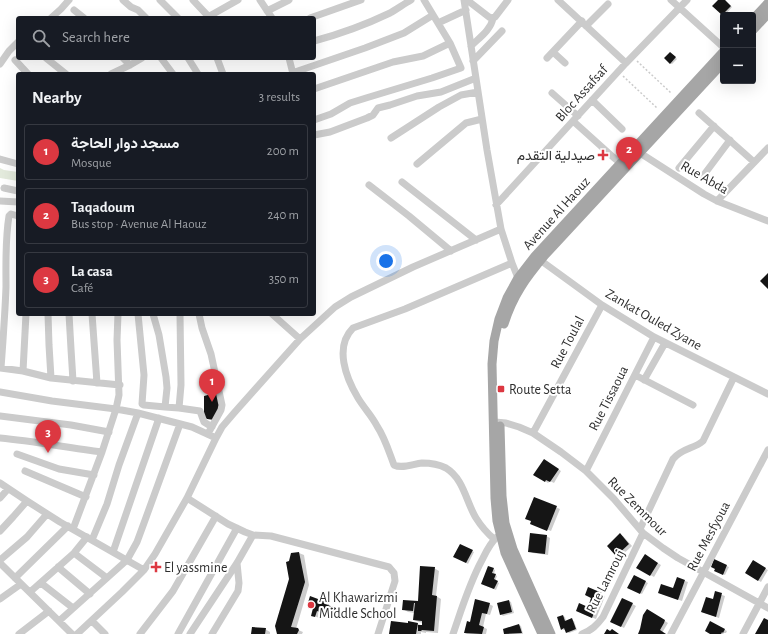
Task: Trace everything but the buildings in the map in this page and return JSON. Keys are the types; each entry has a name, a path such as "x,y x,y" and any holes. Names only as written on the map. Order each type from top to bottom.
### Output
{"main road":[{"path":"756,16 768,3"},
{"path":"756,27 768,14"},
{"name":"Avenue Al Haouz","path":"637,151 720,55"},
{"name":"Avenue Al Haouz","path":"514,291 518,278 623,165 720,66"},
{"name":"Avenue Al Haouz","path":"514,291 529,274 538,258"},
{"path":"514,291 501,314 494,341 492,364 496,422 495,509 505,553 542,634"},
{"path":"500,536 513,549 551,634"}],"street":[{"path":"53,16 69,0"},
{"path":"123,0 144,16"},
{"path":"160,0 176,16"},
{"path":"193,0 206,16"},
{"path":"208,16 226,3 238,0"},
{"path":"260,0 271,16"},
{"path":"267,11 289,0"},
{"path":"316,16 361,0"},
{"path":"316,40 362,25 391,12 411,0"},
{"path":"316,119 331,114 350,103 461,68 450,44 424,0"},
{"path":"466,0 473,61 496,205 501,230 518,278"},
{"path":"466,0 489,17 493,18"},
{"path":"471,46 490,27 493,18 508,0"},
{"path":"558,0 626,63"},
{"path":"671,0 720,44"},
{"name":"Bloc Assafsaf","path":"496,205 626,63 687,0"},
{"path":"565,63 550,55 608,4"},
{"path":"74,10 82,16"},
{"path":"438,23 466,10"},
{"path":"296,72 404,33 433,15"},
{"path":"473,61 502,31"},
{"path":"0,64 16,44"},
{"path":"316,88 392,62 423,56 450,44"},
{"path":"15,60 26,72"},
{"path":"48,60 64,72"},
{"path":"126,60 130,65"},
{"path":"115,72 139,60"},
{"path":"162,60 172,72"},
{"path":"189,60 197,72"},
{"path":"220,60 223,72"},
{"path":"290,60 293,72"},
{"path":"316,135 330,132 367,118 375,114 378,108 390,106 417,96 441,92 476,78"},
{"path":"392,138 461,94 478,92"},
{"path":"552,93 623,165"},
{"path":"592,100 622,129"},
{"path":"699,113 754,162"},
{"path":"417,164 466,124 482,119"},
{"path":"679,168 714,126"},
{"path":"703,176 730,140"},
{"path":"718,201 768,148"},
{"name":"Rue Abda","path":"637,151 691,186 718,201 768,221"},
{"path":"0,159 16,163"},
{"path":"402,182 476,240"},
{"path":"368,184 451,251"},
{"path":"0,201 16,202 16,190 4,188"},
{"path":"16,215 11,214 9,216 6,240 5,310 0,368 23,371 51,378 120,385"},
{"path":"77,634 144,570 155,554 187,498 222,427 300,339 335,306 351,297 388,278 501,230"},
{"name":"Zankat Ouled Zyane","path":"538,258 602,305 654,337 768,394"},
{"path":"453,634 472,579 488,548 500,536 485,531 476,519 458,480 446,468 435,464 422,463 398,466 394,465 386,442 377,424 358,399 354,391 345,369 343,350 348,333 353,328 405,309 512,264"},
{"name":"Rue Toulal","path":"533,433 602,305"},
{"path":"23,371 26,316"},
{"path":"48,316 51,378"},
{"path":"69,316 73,381"},
{"path":"92,316 97,383"},
{"path":"15,578 71,528 86,497 109,432 119,395 120,385 117,340 118,316"},
{"path":"138,316 144,375 142,404 200,411 204,422 212,427"},
{"path":"154,316 159,335 166,377 167,388 165,406"},
{"path":"179,408 181,385 180,316"},
{"path":"199,316 211,354 222,405 221,410 208,434"},
{"path":"274,316 300,339"},
{"name":"Rue Tissaoua","path":"586,471 654,337"},
{"path":"644,380 665,343"},
{"path":"635,375 693,405"},
{"name":"Rue Lamrouj","path":"582,634 598,624 603,617 673,459 679,453 703,441 734,377"},
{"path":"0,392 138,413 192,427 216,438"},
{"path":"30,592 89,539 107,504 119,465 138,413"},
{"path":"0,416 71,425 109,432"},
{"path":"113,552 159,418"},
{"name":"Rue Zemmour","path":"496,422 519,426 533,433 561,452 586,471 614,499 642,531 663,548 678,558 768,608"},
{"path":"59,621 127,560 137,542 180,424"},
{"path":"0,438 102,452"},
{"name":"Rue Mesfyoua","path":"671,634 768,450"},
{"path":"17,454 59,469 94,475"},
{"path":"25,471 86,497"},
{"path":"0,483 89,539 144,570"},
{"path":"0,498 8,489"},
{"path":"187,498 237,528 253,535 271,536 389,566 394,573 395,581 378,634"},
{"path":"0,531 27,501"},
{"path":"48,514 1,566 49,610 72,634"},
{"path":"140,634 173,591 216,516"},
{"path":"178,634 237,528"},
{"path":"190,634 237,563 253,535"},
{"path":"74,553 107,578"},
{"path":"212,634 238,591 239,583 237,563"},
{"path":"58,567 90,594"},
{"path":"41,583 73,608"},
{"path":"0,599 21,584"},
{"path":"743,634 768,587"},
{"path":"19,634 49,610"},
{"path":"92,621 104,634"}],"path":[{"path":"633,57 671,93"},
{"path":"618,72 657,108"}],"shaded area":[{"path":"0,168 16,172 16,181 0,178"}],"place":[{"name":"صيدلية التقدم","path":"603,155"},
{"name":"Taqadoum","path":"629,170"},
{"name":"Route Setta","path":"501,389"},
{"name":"مسجد دوار الحاجة","path":"212,402"},
{"name":"La casa","path":"48,453"},
{"name":"El yassmine","path":"156,567"},
{"name":"Al Khawarizmi Middle School","path":"311,605"}]}
